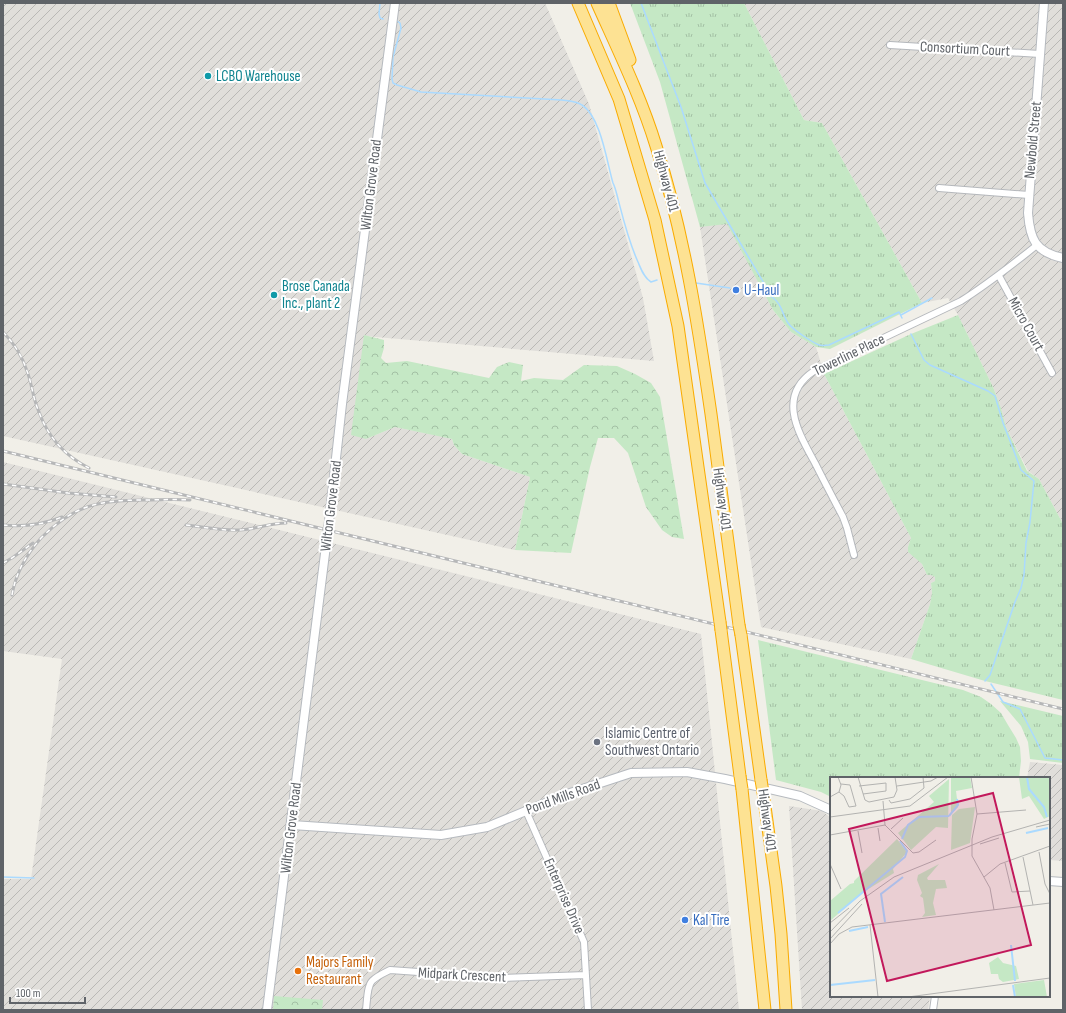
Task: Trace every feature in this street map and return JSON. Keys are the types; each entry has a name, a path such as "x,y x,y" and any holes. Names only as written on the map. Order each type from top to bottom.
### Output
{"highway":[{"name":"Highway 401","path":"578,3 619,99 656,220 678,326 742,790 765,1010"},
{"name":"Highway 401","path":"597,3 640,101 656,146 676,220 691,289 702,355 776,886 786,1010"},
{"path":"609,3 637,78 640,101"}],"main road":[{"name":"Wilton Grove Road","path":"267,1010 292,825 343,398 395,3"},
{"name":"Newbold Street","path":"1037,245 1029,228 1028,213 1044,3"},
{"path":"1037,245 1043,251 1063,258"},
{"name":"Pond Mills Road","path":"292,825 441,835 487,827 567,794 631,773 687,772 800,796 830,810"},
{"path":"1050,881 1063,882"}],"street":[{"name":"Consortium Court","path":"890,45 1040,54"},
{"path":"939,188 1029,195"},
{"name":"Towerline Place","path":"854,555 843,517 796,426 793,408 794,397 798,388 804,378 814,371 961,301 999,276 1037,245"},
{"name":"Micro Court","path":"999,276 1052,373"},
{"name":"Enterprise Drive","path":"526,811 584,942 588,1010"},
{"name":"Midpark Crescent","path":"366,1010 368,992 372,981 390,970 503,978 586,975"},
{"path":"933,1010 935,997"}],"shaded area":[{"path":"3,3 545,3 589,104 643,298 654,361 364,336 366,439 395,427 440,436 452,439 454,445 462,454 530,477 515,550 3,436"},
{"path":"744,3 1063,3 1063,524 1039,479 1028,471 1006,427 993,387 958,315 948,298 922,303 822,123 804,120"},
{"path":"727,223 773,310 791,332 816,347 824,374 911,538 908,547 922,564 927,575 935,577 935,581 931,583 932,593 930,604 911,659 761,627 700,227"},
{"path":"3,462 701,634 739,1010 3,1010 3,879 31,879 62,659 3,651"},
{"path":"1030,762 1063,765 1063,861 1050,860 1050,777 1027,777"},
{"path":"789,806 822,811 830,817 830,997 930,997 928,1010 802,1010"}],"green space":[{"path":"630,3 744,3 804,120 822,123 922,303 830,349 816,347 791,332 773,310 727,224 700,227 660,82"},
{"path":"958,315 993,387 1006,427 1027,471 1039,479 1063,524 1063,700 985,681 911,659 930,604 932,593 931,583 935,581 935,577 927,575 922,564 908,552 911,538 824,374 911,334"},
{"path":"364,335 384,340 384,348 381,358 386,363 407,361 489,378 497,367 509,362 523,365 521,381 534,378 563,380 584,365 617,366 651,383 660,397 684,539 672,537 662,530 646,507 628,453 614,438 598,438 571,553 515,550 530,477 462,454 454,445 452,439 395,427 366,439 351,435"},
{"path":"758,640 963,690 981,697 1001,713 1020,747 1021,761 1019,777 830,777 830,796 821,792 776,780"},
{"path":"1000,701 1063,716 1063,763 1030,759 1028,742 1021,726"},
{"path":"274,996 323,1000 322,1010 273,1010"}],"waterway":[{"path":"380,3 379,14 380,18 383,19"},
{"path":"641,3 681,107 705,183 772,297 780,306 788,323 807,339 819,345 829,345 899,312 902,318"},
{"path":"397,21 400,23 401,28 393,57 392,79 393,83 397,85 421,92 570,101 582,105 589,111 599,130 634,254 646,278 651,282 657,280"},
{"path":"696,283 730,288"},
{"path":"901,315 932,298"},
{"path":"911,334 924,360 930,365 988,391 995,396 1003,423 1021,470 1034,481 1030,522 1026,543 1024,575 1021,588 990,675 985,681"},
{"path":"991,684 1003,702 1020,709 1045,758 1063,760"},
{"path":"3,877 34,878"}],"railway":[{"path":"3,332 14,345 23,360 37,407 52,438 72,458 89,468"},
{"path":"3,451 1063,709"},
{"path":"3,484 68,493 116,497"},
{"path":"12,595 16,579 26,557 41,538 53,527 76,511 100,503 114,501 190,500"},
{"path":"3,525 33,525 62,517"},
{"path":"186,525 233,530 286,523"},
{"path":"3,563 33,543"}],"place":[{"name":"LCBO Warehouse","path":"208,76"},
{"name":"U-Haul","path":"736,290"},
{"name":"Brose Canada Inc., plant 2","path":"274,295"},
{"name":"Islamic Centre of Southwest Ontario","path":"597,742"},
{"name":"Kal Tire","path":"685,920"},
{"name":"Majors Family Restaurant","path":"298,971"}]}
